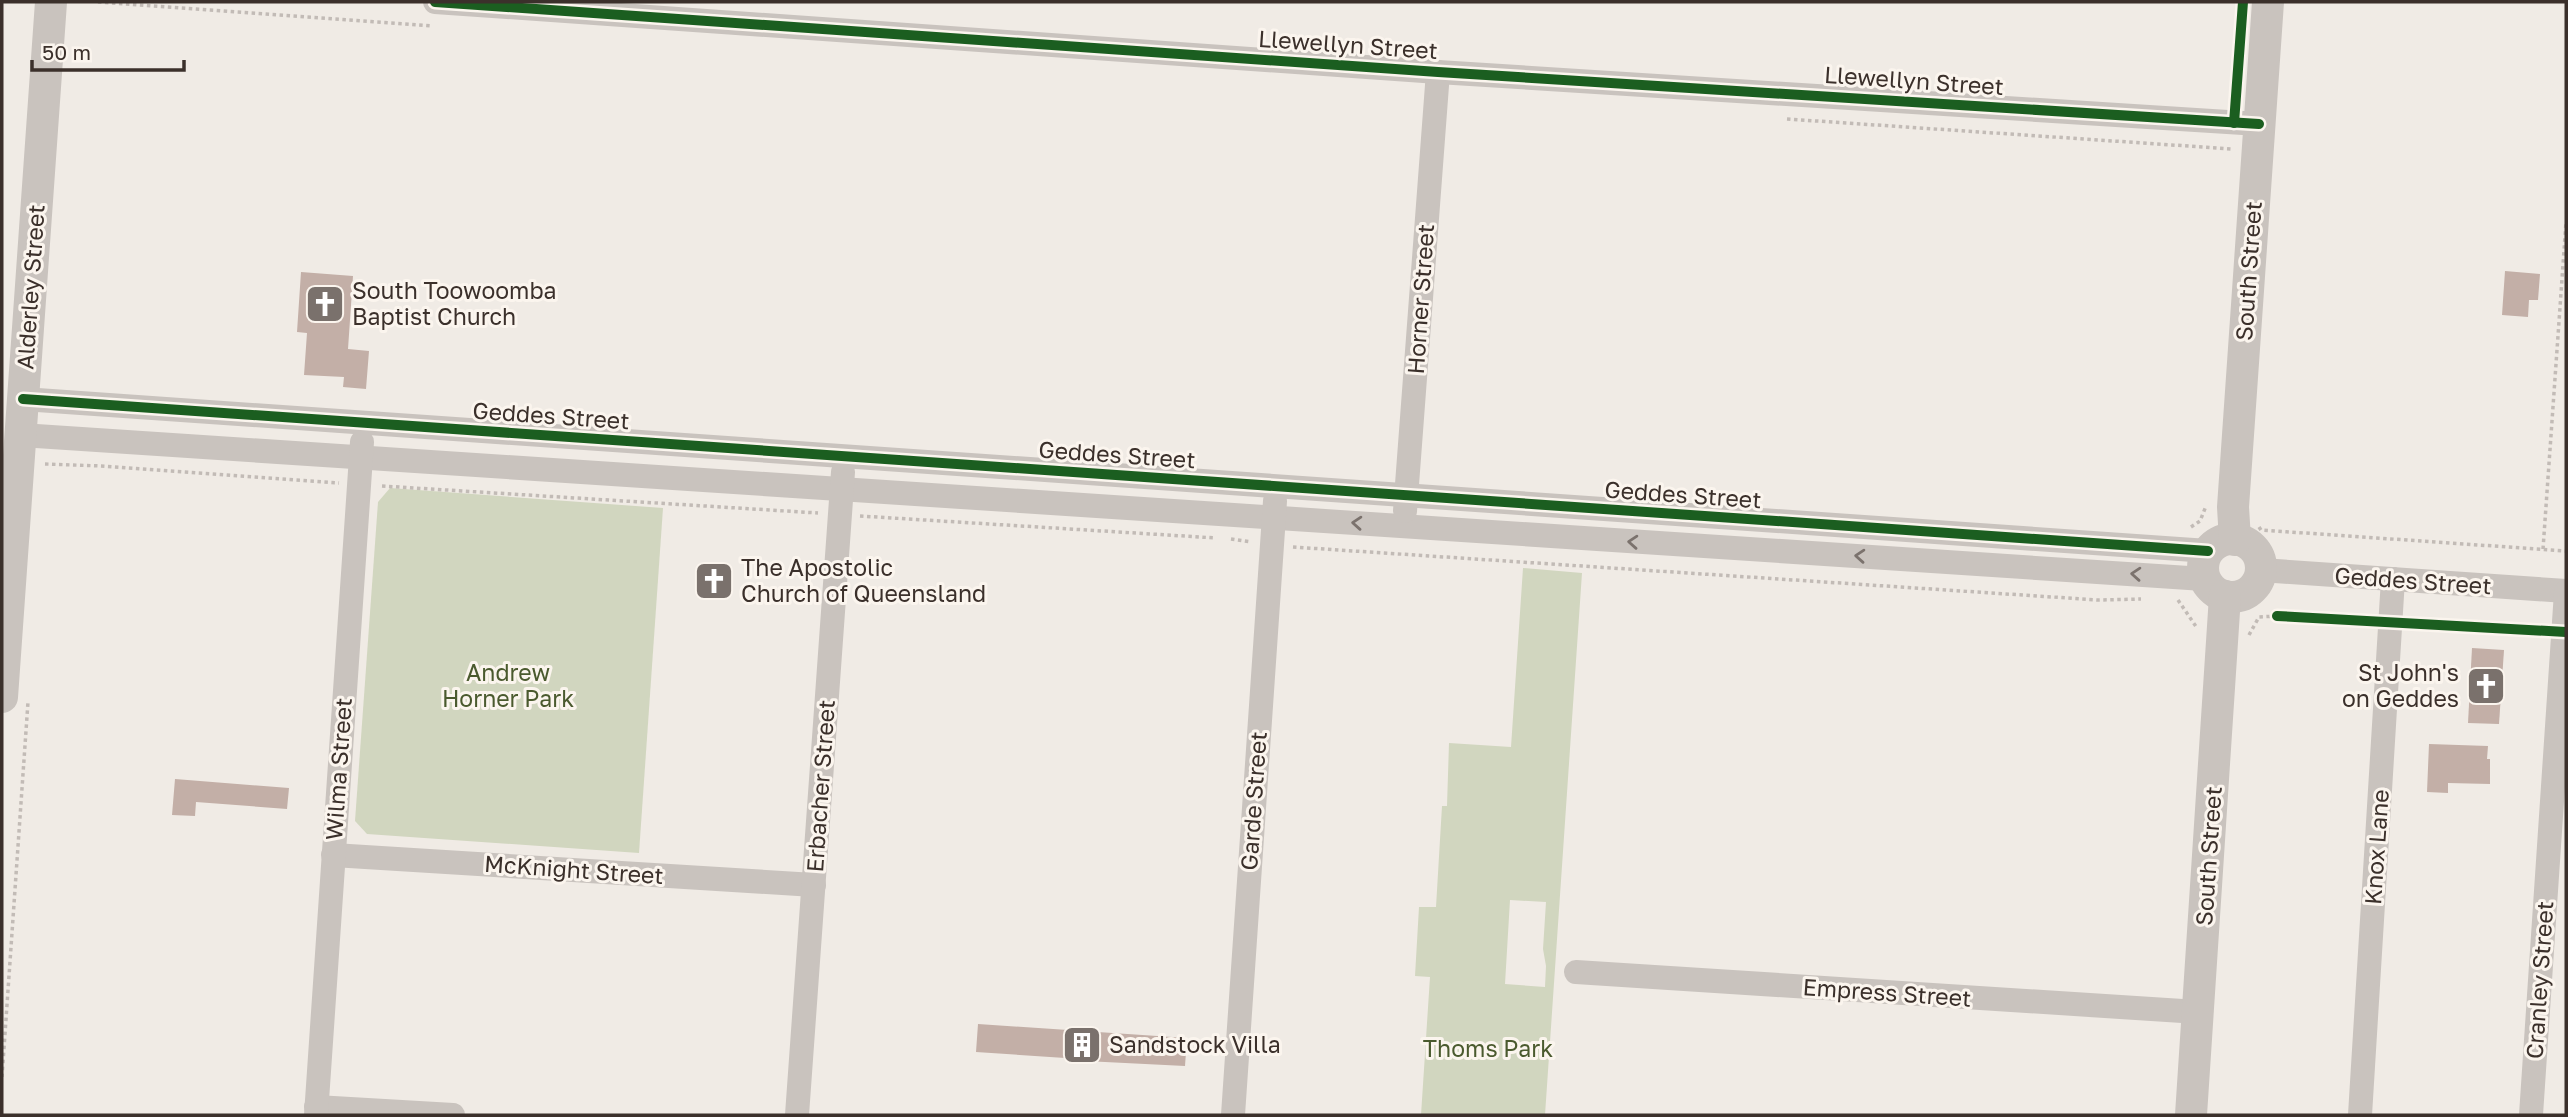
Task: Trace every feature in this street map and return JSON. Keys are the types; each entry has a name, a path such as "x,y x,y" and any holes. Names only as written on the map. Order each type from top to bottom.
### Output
{"street":[{"name":"Alderley Street","path":"15,698 21,435 51,2"},
{"name":"Llewellyn Street","path":"435,2 1438,72 2259,124"},
{"name":"South Street","path":"2191,1115 2226,558 2233,507 2268,2"},
{"name":"Horner Street","path":"1403,527 1438,72"},
{"name":"Geddes Street","path":"23,400 1893,530 2226,558"},
{"name":"Wilma Street","path":"316,1111 363,424"},
{"path":"21,435 1891,558 2226,558 2242,541 2254,550 2261,570 2259,579 2248,593 2240,596 2226,558"},
{"name":"Erbacher Street","path":"797,1115 844,458"},
{"name":"Garde Street","path":"1233,1115 1275,487"},
{"path":"1891,558 1893,530"},
{"name":"Geddes Street","path":"2261,570 2566,592"},
{"name":"Knox Lane","path":"2360,1115 2393,579"},
{"name":"Cranley Street","path":"2531,1115 2566,592"},
{"name":"McKnight Street","path":"333,855 814,885"},
{"name":"Empress Street","path":"1576,972 2198,1012"},
{"path":"316,1111 453,1115"}],"path":[{"path":"2543,549 2566,222"},
{"path":"44,476 45,462 1224,538 1271,546 2098,600 2147,599"},
{"path":"2226,558 2261,530 2566,551"},
{"path":"2174,598 2180,601 2198,629"},
{"path":"2249,632 2259,617 2290,617"},
{"path":"2,1077 15,698"}],"green space":[{"name":"Andrew Horner Park","path":"390,488 663,508 639,853 367,834 355,821 378,502"},
{"name":"Thoms Park","path":"1523,568 1582,573 1545,1115 1421,1115 1430,977 1415,976 1419,907 1436,907 1442,806 1447,806 1449,743 1511,747","holes":["1510,900 1546,902 1543,949 1546,966 1545,987 1505,984"]}],"building":[{"path":"2505,271 2540,274 2538,300 2529,300 2528,317 2502,315"},
{"name":"South Toowoomba Baptist Church","path":"301,272 353,276 348,349 369,351 366,389 343,387 344,377 304,375 307,333 297,332"},
{"name":"St John's on Geddes","path":"2472,648 2504,650 2499,724 2468,723"},
{"path":"2429,744 2488,746 2490,784 2448,783 2448,793 2427,792"},
{"path":"175,779 289,788 287,809 196,802 195,816 172,815"},
{"name":"Sandstock Villa","path":"978,1024 1187,1038 1185,1066 976,1052"}],"cycle path":[{"path":"435,2 1438,72 2259,124"},
{"path":"2234,123 2243,2"},
{"path":"23,399 2208,551"},
{"path":"2277,616 2566,632"}],"place":[{"name":"South Toowoomba Baptist Church","path":"325,304"},
{"name":"The Apostolic Church of Queensland","path":"714,581"},
{"name":"St John's on Geddes","path":"2486,686"},
{"name":"Sandstock Villa","path":"1082,1045"}]}
